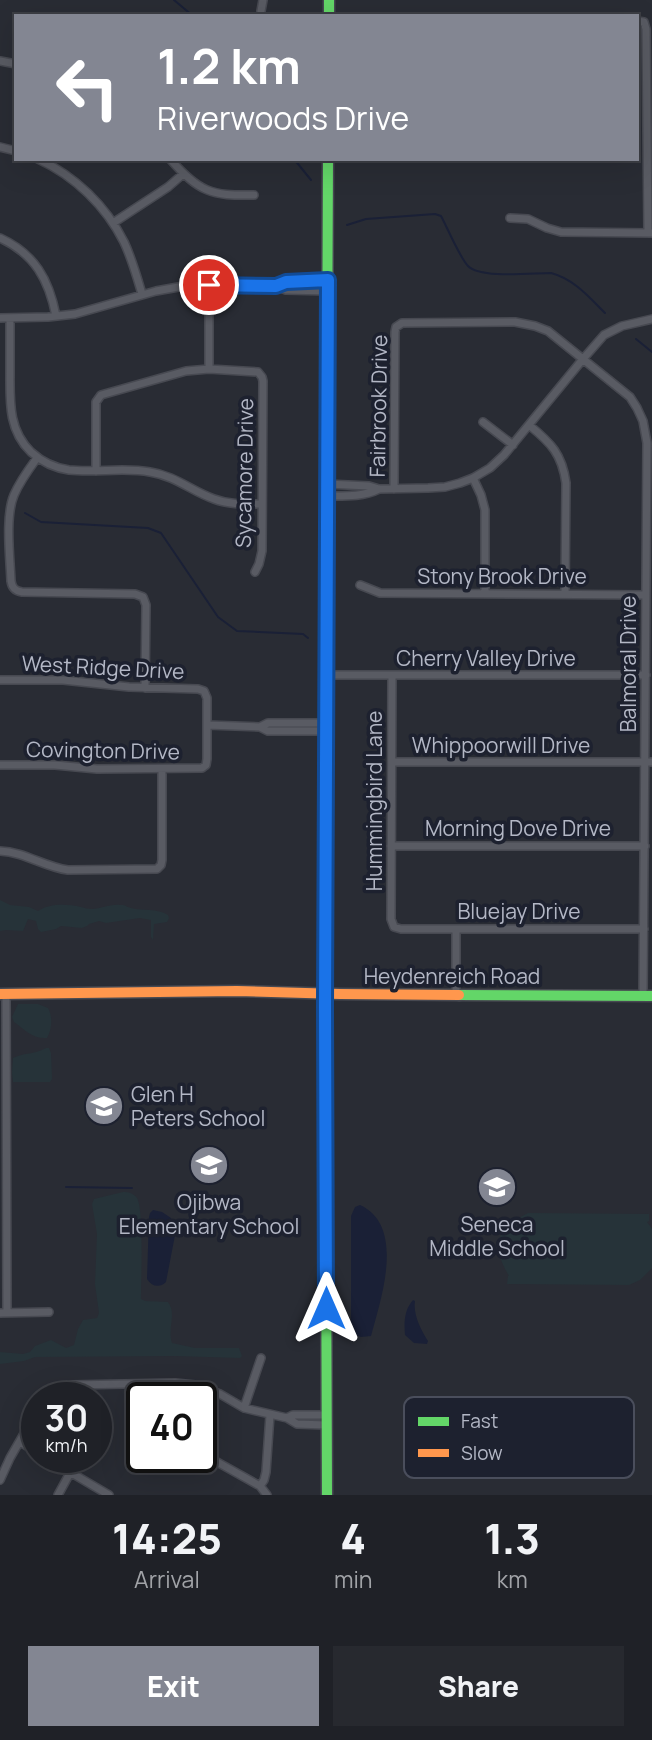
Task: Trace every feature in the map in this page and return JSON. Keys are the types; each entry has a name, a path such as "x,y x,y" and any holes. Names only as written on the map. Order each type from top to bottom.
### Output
{"street":[{"path":"261,11 263,0"},
{"path":"510,218 528,219 561,232 650,233 646,29 641,21"},
{"path":"639,123 647,122"},
{"path":"42,161 78,184 113,223 128,252 142,295"},
{"path":"172,161 199,187 230,195 254,195"},
{"path":"327,1495 325,994 328,161"},
{"path":"113,223 183,174"},
{"path":"0,238 20,249 32,261 50,290 56,316"},
{"path":"0,318 83,312 173,288 209,285 276,286 286,282 328,286"},
{"path":"96,471 96,402 99,397 178,372 209,369 209,285"},
{"path":"10,318 12,420 21,440 37,458 61,468 151,472 174,478 218,501 262,504"},
{"path":"327,484 379,489 444,487 473,478 498,462 604,335 622,326 652,318"},
{"name":"Balmoral Drive","path":"398,325 404,322 515,322 548,331 629,397 645,428 649,471 646,595 649,762 644,929 648,996"},
{"name":"Fairbrook Drive","path":"394,489 395,332 398,325"},
{"name":"Sycamore Drive","path":"209,369 256,371 261,374 263,381 262,551 260,564 255,572"},
{"path":"483,422 513,445"},
{"path":"529,425 554,449 564,469 565,594"},
{"path":"37,458 18,487 10,509 11,582 14,590 135,594 143,597 146,605 145,688"},
{"path":"473,478 485,510 485,594"},
{"path":"327,496 355,496 379,489"},
{"name":"Stony Brook Drive","path":"360,585 380,593 646,595"},
{"name":"Hummingbird Lane","path":"392,675 391,919 394,927"},
{"name":"Cherry Valley Drive","path":"327,676 646,675"},
{"name":"West Ridge Drive","path":"0,680 63,680 145,688 198,689 204,691 207,698 207,725"},
{"path":"207,725 260,727 268,723 326,727"},
{"name":"Covington Drive","path":"0,765 197,769 205,766 207,759 207,725"},
{"name":"Whippoorwill Drive","path":"392,762 649,762"},
{"path":"0,851 18,853 55,868 68,870 159,868 162,860 162,769"},
{"name":"Morning Dove Drive","path":"391,846 645,846"},
{"name":"Bluejay Drive","path":"394,927 644,929"},
{"path":"456,929 456,995"},
{"name":"Heydenreich Road","path":"3,994 236,991 648,996"},
{"path":"3,994 4,1313 49,1312"},
{"path":"244,1408 261,1358"},
{"path":"217,1393 244,1408 270,1415 326,1420"},
{"path":"260,1486 266,1472 270,1415"},
{"path":"0,1480 20,1441"},
{"path":"217,1462 260,1486 267,1495"},
{"path":"58,1495 70,1473 109,1495"}],"shaded area":[{"path":"0,900 38,911 59,905 92,909 124,905 159,911 169,918 167,922 154,924 153,940 151,920 140,918 106,923 99,921 82,928 61,926 41,932 36,921 28,919 23,931 0,931"},
{"path":"18,1004 38,1004 48,1008 51,1023 47,1038 33,1035 14,1022 12,1017"},
{"path":"49,1048 51,1053 50,1082 13,1082 13,1058"},
{"path":"123,1192 134,1195 139,1205 141,1299 168,1302 172,1312 172,1343 195,1348 239,1348 242,1356 35,1357 0,1364 0,1352 23,1354 51,1340 66,1348 74,1345 83,1320 97,1318 97,1234 92,1204 94,1199"},
{"path":"528,1213 649,1214 647,1222 652,1229 652,1268 640,1280 629,1285 507,1284 509,1276 499,1255 499,1238 509,1225"}],"water":[{"path":"360,1205 374,1215 383,1229 386,1246 384,1284 371,1336 361,1337 356,1335 351,1322 351,1216 355,1207"},
{"path":"153,1210 171,1218 176,1230 166,1282 159,1286 151,1284 147,1279 149,1217"},
{"path":"413,1300 416,1317 427,1344 414,1343 405,1335 406,1312"}],"waterway":[{"path":"174,0 191,14"},
{"path":"296,161 311,180"},
{"path":"347,225 366,219 435,214 441,216 468,266 484,273 495,274 551,273 574,284 605,313"},
{"path":"636,339 652,352"},
{"path":"25,513 41,522 148,528 161,533 218,617 237,631 303,634 308,638"},
{"path":"66,1187 132,1188"}],"traffic: fast":[{"path":"329,0 329,14"},
{"path":"326,603 328,161"},
{"path":"325,956 327,1495"},
{"path":"459,995 652,996"}],"traffic: slow":[{"path":"325,956 326,603"},
{"path":"0,994 237,991 459,995"}],"place":[{"name":"Glen H Peters School","path":"104,1106"},
{"name":"Ojibwa Elementary School","path":"209,1165"},
{"name":"Seneca Middle School","path":"497,1187"}],"route":[{"path":"209,285 276,286 299,280 328,280 326,1308"}]}
